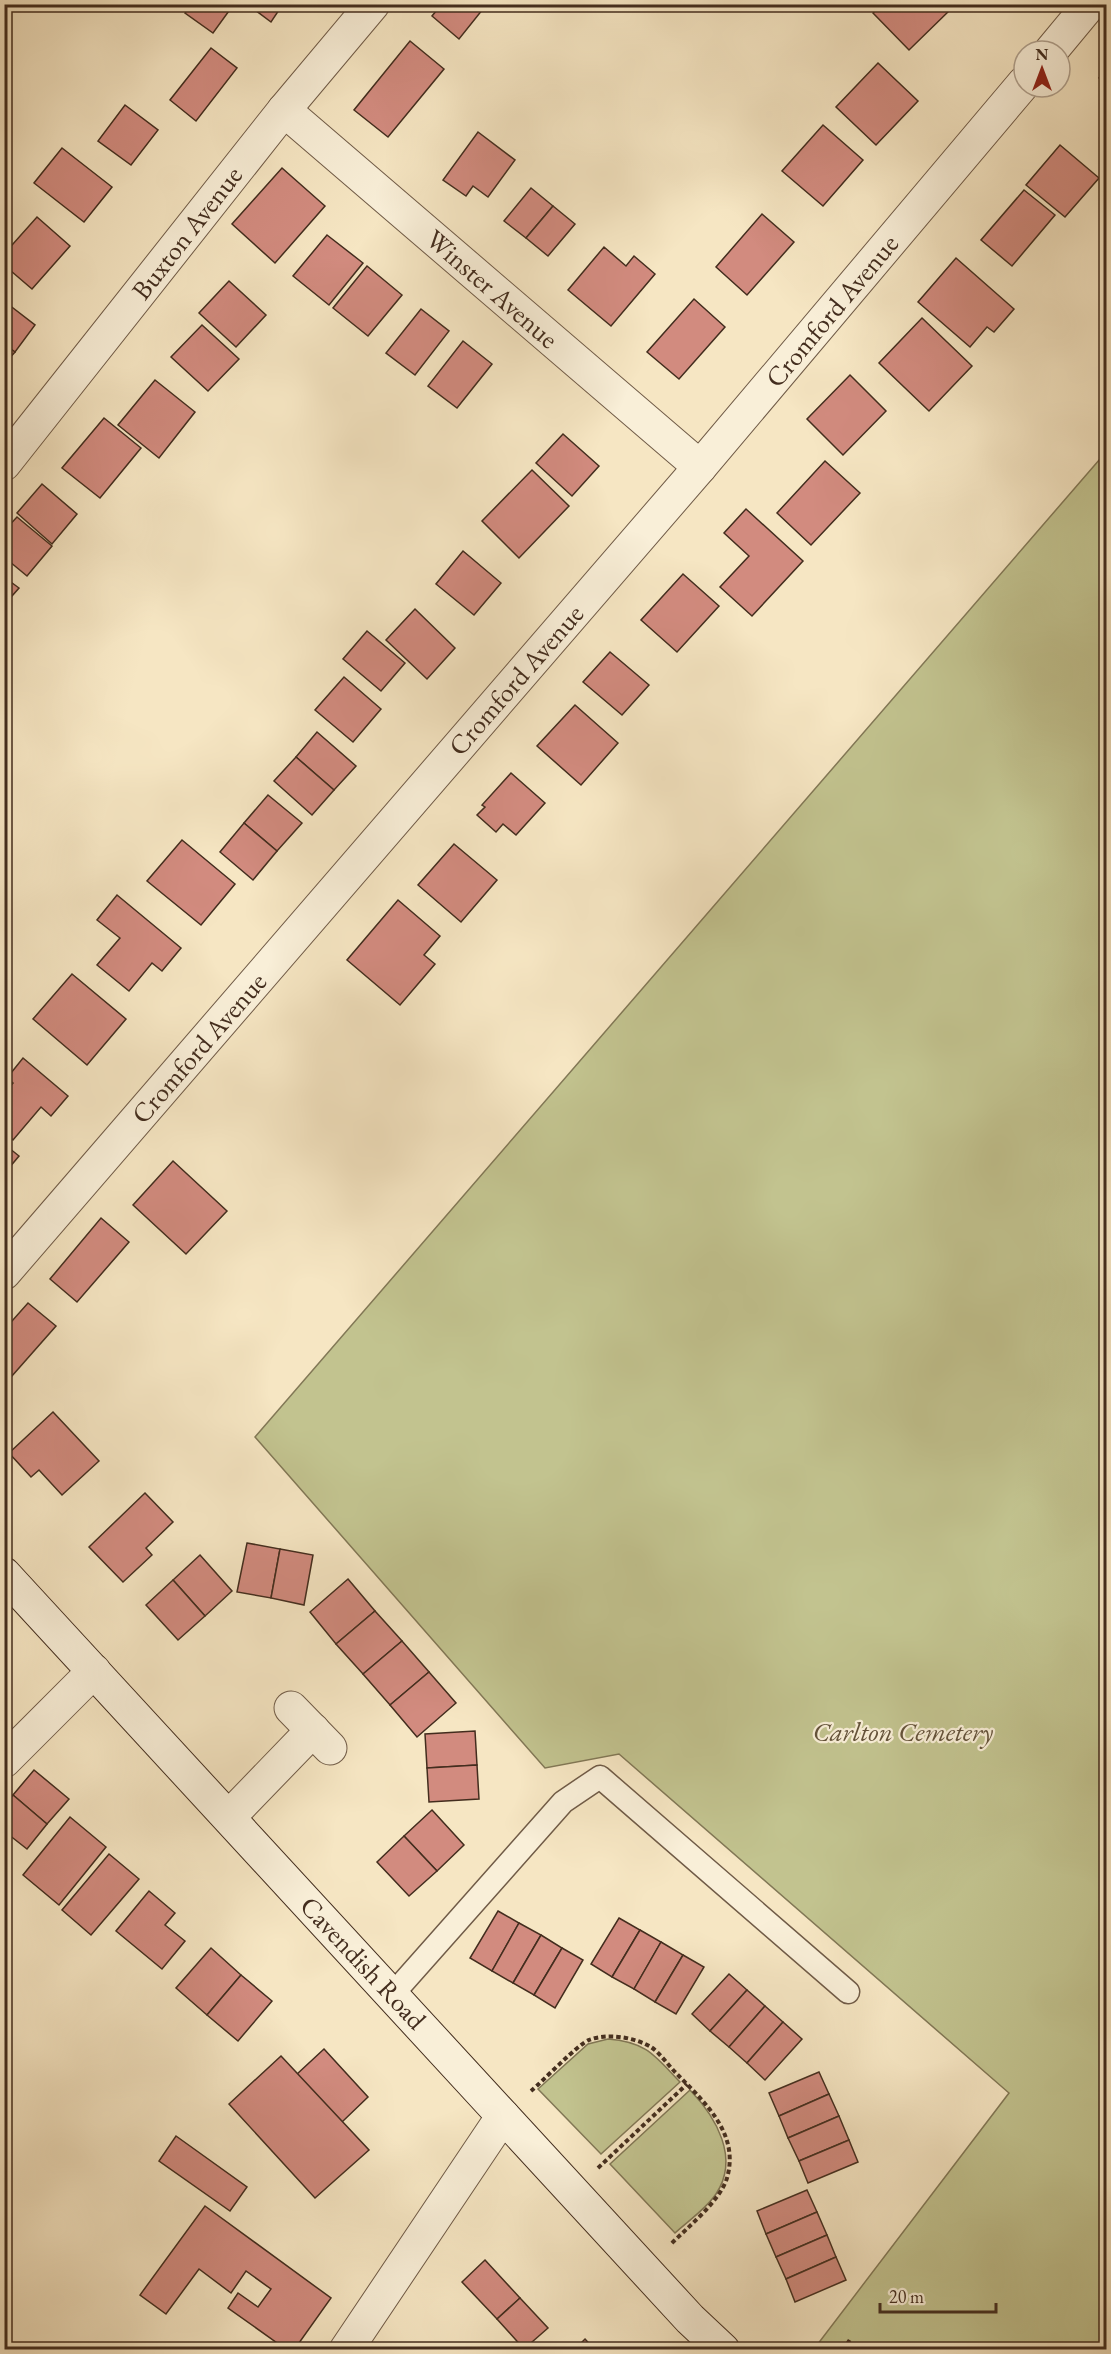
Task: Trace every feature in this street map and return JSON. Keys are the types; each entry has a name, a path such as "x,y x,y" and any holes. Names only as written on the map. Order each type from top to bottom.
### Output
{"street":[{"name":"Buxton Avenue","path":"4,464 284,111 373,4"},
{"path":"1061,39 1090,4"},
{"name":"Cromford Avenue","path":"4,1273 700,467 1012,97"},
{"name":"Winster Avenue","path":"284,111 700,467"},
{"name":"Cavendish Road","path":"4,1574 690,2319 723,2349"},
{"path":"4,1761 94,1671"},
{"path":"229,1817 311,1729"},
{"path":"346,2349 503,2116"}],"lane":[{"path":"392,1995 562,1802 600,1777 848,1992"}],"path":[{"path":"503,2116 587,2040 608,2037 627,2038 651,2047 709,2106 722,2126 729,2152 727,2178 718,2195 646,2271"},
{"path":"573,2192 687,2084"},
{"path":"843,2349 851,2338"}],"green space":[{"name":"Carlton Cemetery","path":"1106,452 1106,2349 814,2349 1009,2093 619,1754 545,1768 255,1437"},
{"path":"608,2039 641,2047 657,2058 680,2082 601,2154 538,2089 588,2044"},
{"path":"690,2090 716,2125 722,2139 726,2166 723,2180 716,2194 702,2210 675,2233 610,2164"}],"building":[{"path":"191,4 234,4 213,33 185,13"},
{"path":"247,4 283,4 271,22"},
{"path":"442,4 487,4 459,39 432,16"},
{"path":"882,4 945,4 950,10 909,50 873,13"},
{"path":"410,41 444,69 388,137 354,110"},
{"path":"211,48 237,68 196,121 170,100"},
{"path":"878,63 918,101 876,145 836,107"},
{"path":"1106,69 1106,84 1099,78"},
{"path":"125,105 158,130 131,165 98,141"},
{"path":"823,125 863,160 823,206 782,171"},
{"path":"478,132 515,160 488,197 473,186 466,196 443,180"},
{"path":"1060,145 1099,178 1065,217 1026,185"},
{"path":"62,148 112,187 84,222 34,183"},
{"path":"282,168 325,206 275,263 232,224"},
{"path":"531,188 553,206 526,238 504,221"},
{"path":"1024,190 1055,215 1012,266 981,240"},
{"path":"553,206 575,224 548,256 526,238"},
{"path":"762,214 794,242 747,295 716,267"},
{"path":"37,217 70,246 32,289 4,265 4,254"},
{"path":"327,235 363,263 329,305 293,276"},
{"path":"604,247 626,266 634,256 655,274 611,326 568,290"},
{"path":"956,258 1014,309 994,332 987,327 970,347 918,302"},
{"path":"367,266 402,295 368,336 333,308"},
{"path":"229,281 266,315 236,347 199,313"},
{"path":"694,299 725,327 679,379 647,352"},
{"path":"4,301 35,325 15,352 4,344"},
{"path":"421,309 449,331 415,375 386,353"},
{"path":"922,318 972,366 929,411 879,363"},
{"path":"202,325 239,359 208,391 171,357"},
{"path":"463,341 492,364 457,408 428,386"},
{"path":"4,344 15,352 4,364"},
{"path":"850,375 886,411 843,455 807,419"},
{"path":"155,380 195,412 159,458 118,425"},
{"path":"104,418 141,448 100,498 62,468"},
{"path":"563,434 599,466 572,496 536,463"},
{"path":"825,461 860,493 811,545 777,513"},
{"path":"532,470 569,506 519,558 482,521"},
{"path":"42,484 77,514 52,544 17,513"},
{"path":"746,509 803,561 752,616 720,587 749,556 724,533"},
{"path":"17,517 52,546 27,576 4,557 4,531"},
{"path":"463,551 501,583 474,615 436,584"},
{"path":"683,574 719,606 677,652 641,620"},
{"path":"4,577 19,588 4,605"},
{"path":"415,609 455,648 427,679 386,640"},
{"path":"367,631 405,663 381,691 343,659"},
{"path":"610,652 649,685 622,715 583,682"},
{"path":"344,677 381,709 353,742 315,710"},
{"path":"575,705 618,743 581,785 537,746"},
{"path":"317,732 356,766 334,790 296,757"},
{"path":"296,757 334,790 312,815 274,781"},
{"path":"511,773 545,803 516,835 503,824 496,832 477,815 485,807 482,805"},
{"path":"268,795 302,823 277,851 244,823"},
{"path":"244,823 277,851 253,880 220,852"},
{"path":"182,840 235,884 201,925 147,881"},
{"path":"454,844 497,880 461,922 418,885"},
{"path":"117,895 181,948 162,971 152,963 129,991 97,965 120,938 97,920"},
{"path":"398,900 440,936 424,955 435,964 400,1005 347,960"},
{"path":"72,974 126,1019 87,1065 33,1019"},
{"path":"23,1058 68,1096 51,1116 41,1107 13,1140 4,1132 4,1093 13,1083 7,1078"},
{"path":"4,1144 19,1156 4,1174"},
{"path":"173,1161 227,1211 186,1254 133,1205"},
{"path":"101,1218 129,1242 77,1302 50,1279"},
{"path":"28,1303 56,1326 4,1385 4,1330"},
{"path":"53,1412 99,1461 62,1495 39,1470 31,1477 9,1453"},
{"path":"145,1493 173,1522 146,1548 152,1555 123,1582 89,1547"},
{"path":"247,1543 280,1549 271,1598 237,1592"},
{"path":"280,1549 313,1555 304,1605 271,1598"},
{"path":"200,1555 232,1591 205,1616 173,1580"},
{"path":"348,1579 375,1611 336,1644 310,1612"},
{"path":"173,1580 205,1616 178,1640 146,1605"},
{"path":"375,1611 402,1641 363,1674 336,1644"},
{"path":"402,1641 429,1672 390,1705 363,1674"},
{"path":"429,1672 456,1703 417,1737 390,1705"},
{"path":"475,1731 477,1765 427,1768 425,1734"},
{"path":"477,1765 479,1799 429,1802 427,1768"},
{"path":"34,1770 69,1799 47,1824 13,1795"},
{"path":"13,1795 47,1824 27,1849 4,1831 4,1806"},
{"path":"432,1810 464,1845 437,1871 404,1836"},
{"path":"70,1817 106,1847 59,1905 23,1875"},
{"path":"404,1836 437,1871 409,1896 377,1862"},
{"path":"109,1854 139,1879 91,1935 62,1910"},
{"path":"149,1891 175,1913 165,1925 185,1941 162,1969 116,1931"},
{"path":"498,1911 519,1923 492,1971 470,1958"},
{"path":"619,1918 640,1930 612,1977 591,1964"},
{"path":"519,1923 541,1935 513,1983 492,1971"},
{"path":"640,1930 661,1942 634,1989 612,1977"},
{"path":"541,1935 562,1948 534,1995 513,1983"},
{"path":"661,1942 683,1955 655,2002 634,1989"},
{"path":"211,1948 241,1975 207,2015 176,1988"},
{"path":"562,1948 583,1960 555,2008 534,1995"},
{"path":"683,1955 704,1967 676,2014 655,2002"},
{"path":"729,1974 747,1990 710,2031 692,2014"},
{"path":"241,1975 272,2001 238,2041 207,2015"},
{"path":"747,1990 765,2006 729,2047 710,2031"},
{"path":"765,2006 783,2022 747,2063 729,2047"},
{"path":"783,2022 802,2039 765,2080 747,2063"},
{"path":"324,2049 368,2097 342,2122 296,2075"},
{"path":"281,2056 369,2150 315,2198 229,2104"},
{"path":"819,2072 829,2094 779,2116 769,2093"},
{"path":"829,2094 839,2116 788,2138 779,2116"},
{"path":"839,2116 849,2140 799,2161 788,2138"},
{"path":"176,2136 247,2187 230,2211 159,2161"},
{"path":"849,2140 858,2162 808,2183 799,2161"},
{"path":"807,2190 817,2212 766,2234 757,2211"},
{"path":"205,2206 331,2298 294,2350 287,2350 228,2308 238,2293 258,2307 271,2289 246,2271 231,2293 199,2269 166,2314 140,2295"},
{"path":"817,2212 827,2235 776,2257 766,2234"},
{"path":"827,2235 836,2257 786,2279 776,2257"},
{"path":"836,2257 846,2280 795,2302 786,2279"},
{"path":"485,2260 520,2298 497,2319 462,2282"},
{"path":"520,2298 548,2328 524,2349 497,2319"},
{"path":"585,2339 595,2350 574,2350"}]}
